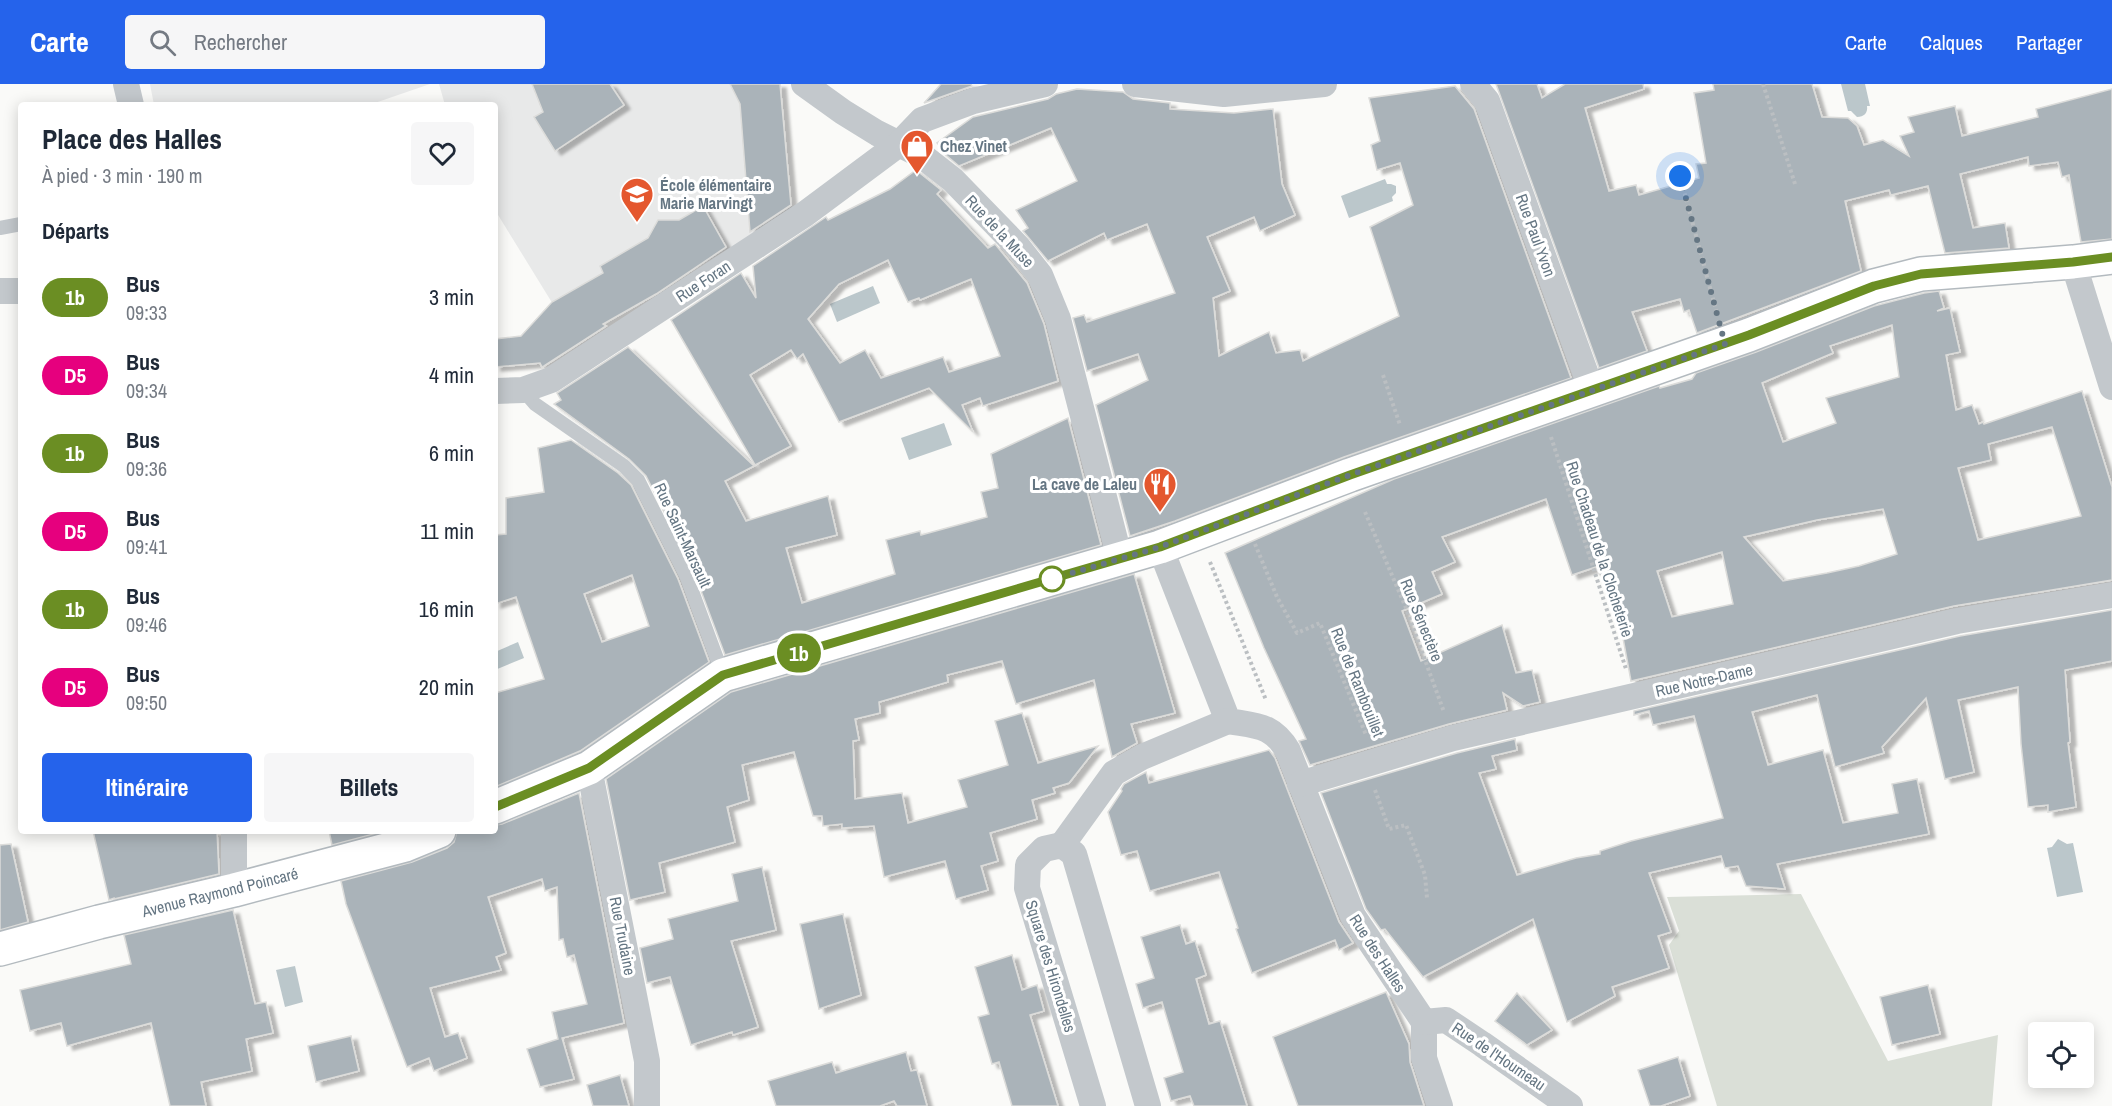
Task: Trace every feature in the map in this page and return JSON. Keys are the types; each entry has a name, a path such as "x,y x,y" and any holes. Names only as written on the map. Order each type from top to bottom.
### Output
{"main road":[{"path":"498,806 589,768 723,675 1160,547 1411,454 1725,344 1874,286 1921,274 2112,257"},
{"name":"Avenue Raymond Poincaré","path":"0,949 405,845 432,834"}],"street":[{"path":"126,84 130,102"},
{"name":"Rue de la Muse","path":"804,84 843,112 921,155 953,180 1018,247 1040,275 1058,319 1120,559"},
{"path":"899,144 922,120 973,100 1045,84"},
{"path":"1135,84 1195,87 1224,94 1324,84"},
{"name":"Rue Paul Yvon","path":"1473,84 1487,101 1592,391"},
{"name":"Rue Foran","path":"498,391 523,390 551,380 805,214 899,144"},
{"path":"2073,262 2112,387"},
{"path":"0,291 18,291"},
{"path":"1160,547 1227,721 1265,727 1276,735"},
{"name":"Rue Notre-Dame","path":"1300,784 1453,738 1957,621 2112,594"},
{"name":"Square des Hirondelles","path":"1093,1106 1027,888 1028,866 1044,849 1062,845 1114,773 1142,757 1227,721"},
{"name":"Rue des Halles","path":"1276,735 1288,751 1353,916 1424,1022"},
{"name":"Rue Trudaine","path":"589,768 647,1061 647,1106"},
{"path":"234,834 234,890"},
{"path":"1062,845 1074,854 1148,1106"},
{"name":"Rue de l'Houmeau","path":"1424,1022 1446,1020 1570,1106"},
{"path":"1424,1022 1424,1058 1440,1106"}],"lane":[{"path":"0,228 18,225"},
{"name":"Rue Saint-Marsault","path":"523,390 535,404 605,452 638,480 686,575 723,675"}],"path":[{"path":"1763,84 1795,184"},
{"path":"1680,176 1725,344"},
{"path":"1383,375 1411,454"},
{"name":"Rue Chadeau de la Clocheterie","path":"1542,409 1634,696"},
{"name":"Rue Sénectère","path":"1365,512 1413,628 1453,738"},
{"name":"Rue de Rambouillet","path":"1243,515 1277,597 1297,633 1320,623 1371,762"},
{"path":"1197,532 1269,708 1276,735"},
{"path":"1371,762 1389,829 1406,825 1425,875 1427,898"}],"shaded area":[{"path":"150,84 430,84 378,102 153,102"},
{"name":"École élémentaire Marie Marvingt","path":"439,84 777,84 781,91 792,211 575,340 498,215 498,102 444,102"},
{"path":"1841,84 1865,84 1870,106 1867,106 1864,115 1857,117 1848,111"},
{"path":"1385,179 1387,184 1396,186 1393,201 1349,218 1341,196"},
{"path":"873,286 880,303 837,322 830,304"},
{"path":"944,423 952,445 909,460 901,438"},
{"path":"518,642 524,658 498,669 498,651"},
{"path":"2058,839 2067,844 2073,843 2083,892 2057,897 2047,848 2052,847"},
{"path":"1801,894 1888,1061 1998,1035 1992,1106 1717,1106 1669,945 1679,931 1667,897"},
{"path":"295,966 303,1002 285,1007 276,970"}],"building":[{"path":"532,84 610,84 624,105 555,151 534,117 543,112"},
{"path":"730,84 780,84 791,205 750,232 740,104"},
{"path":"941,84 971,84 972,86 924,103"},
{"path":"1496,84 1537,84 1542,98 1565,84 1643,84 1644,89 1585,108 1609,191 1636,185 1639,195 1699,178 1696,164 1706,163 1694,93 1714,90 1713,84 1812,84 1822,117 1848,118 1857,126 1864,145 1883,140 1909,156 1900,136 1914,132 1908,117 1955,106 1962,136 2038,117 2036,109 2112,89 2112,239 2081,242 2069,175 2062,177 2058,162 2029,166 2028,157 1960,174 1973,228 2005,223 2009,248 1945,253 1928,186 1891,195 1889,190 1845,201 1861,271 1697,333 1689,310 1684,312 1680,299 1632,312 1647,351 1599,368"},
{"path":"1455,86 1474,109 1571,378 1344,457 1130,536 1096,405 1148,380 1138,354 1087,371 1073,318 1084,315 1087,322 1175,293 1147,224 1107,240 1104,233 1048,261 1023,231 1028,228 1016,210 1077,181 1051,128 959,166 941,151 943,150 937,143 973,117 1048,99 1056,94 1077,89 1123,92 1133,99 1170,103 1170,109 1234,113 1273,109 1282,184 1295,215 1260,231 1254,217 1207,237 1230,291 1213,298 1219,356 1269,332 1276,353 1300,350 1303,361 1399,316 1370,227 1413,205 1400,163 1377,170 1371,145 1380,141 1369,98"},
{"path":"916,170 941,190 937,194 988,248 995,244 1027,283 1044,324 1058,381 983,406 980,398 962,405 973,432 929,388 839,422 803,354 797,359 791,350 750,375 791,446 755,465 671,320 741,273 756,298 753,266 826,217 828,220 890,189","holes":["888,260 908,302 919,298 920,300 971,279 1000,356 949,372 943,357 881,378 865,350 840,363 808,319 839,284"]},
{"path":"703,206 726,247 656,294 603,324 606,326 544,366 542,367 540,363 498,367 498,339 521,336 552,302 603,273 600,266 648,238 658,220 679,220"},
{"path":"1939,291 1944,308 1937,311 1950,308 1960,352 1946,355 1956,410 1972,405 1979,424 1983,422 1984,424 2082,391 2112,487 2112,580 1954,606 1631,681 1612,598 1596,567 1572,575 1546,499 1442,537 1455,562 1432,572 1442,594 1402,611 1421,661 1502,625 1516,673 1532,670 1540,702 1523,706 1503,693 1507,710 1449,724 1310,765 1299,741 1306,739 1264,648 1225,553 1394,479 1659,386 1660,388 1692,379 1696,373 1874,306","holes":["1892,325 1899,377 1826,398 1836,423 1783,442 1762,383 1833,353 1830,346","2052,427 2081,516 1978,540 1958,468 1991,460 1988,444","1883,509 1897,554 1859,566 1783,581 1744,537 1817,520","1722,552 1733,604 1672,617 1657,571"]},
{"path":"628,347 754,466 725,481 746,521 828,496 837,535 786,548 802,603 895,574 886,540 920,531 921,535 987,517 981,492 998,488 991,454 1068,418 1101,545 725,655 694,572 646,476 629,459 554,404 561,400 557,393"},
{"path":"571,440 618,473 631,485 678,579 709,662 580,751 498,786 498,692 544,679 516,597 498,603 498,535 506,534 506,498 544,492 538,448","holes":["632,575 649,626 602,642 584,594"]},
{"path":"1134,574 1175,713 1131,724 1137,743 1112,757 1094,680 1016,704 1002,661 947,675 948,682 879,702 880,713 855,719 859,740 853,741 855,799 902,793 908,823 967,807 958,780 1008,765 995,721 1022,713 1038,763 1098,746 1069,783 1053,788 1055,793 1032,800 1037,819 990,833 998,861 981,866 988,890 956,899 945,861 884,877 874,826 842,828 842,824 823,826 822,816 813,816 794,752 742,765 749,800 727,807 735,842 659,863 665,892 630,900 606,779 731,692"},
{"path":"2112,610 2112,661 2065,670 2070,742 2068,743 2076,807 2048,812 2048,805 2028,807 2018,687 1958,700 1974,772 1945,779 1926,698 1882,747 1884,753 1835,767 1817,695 1752,712 1768,765 1823,750 1843,823 1898,813 1892,784 1917,779 1929,834 1777,864 1785,889 1746,886 1738,866 1725,868 1721,856 1649,873 1671,932 1658,936 1669,968 1612,987 1615,996 1567,1022 1533,919 1423,977 1385,929 1381,930 1366,909 1321,793 1457,753 1515,739 1517,750 1492,756 1496,769 1479,773 1517,875 1576,858 1600,854 1600,851 1631,841 1723,818 1694,716 1653,725 1649,711 1634,715 1634,711 1960,636"},
{"path":"1269,750 1275,758 1339,922 1353,943 1339,950 1335,940 1252,973 1219,872 1150,891 1137,851 1121,855 1108,812 1124,784 1146,772 1149,783"},
{"path":"579,793 624,1023 562,1038 574,1079 540,1087 527,1049 558,1039 552,1012 587,1004 574,955 567,957 563,939 559,940 557,887 545,891 542,879 488,897 506,953 496,957 501,970 430,988 445,1037 458,1033 467,1058 434,1071 429,1058 407,1067 346,904 341,881 412,862 447,848 454,842 456,834 498,834 498,825"},
{"path":"94,834 217,834 219,874 109,900"},
{"path":"330,834 374,834 332,845"},
{"path":"11,844 28,922 0,930 0,845"},
{"path":"762,867 776,930 731,941 758,1027 733,1035 732,1032 691,1045 670,977 647,983 640,948 673,939 668,919 738,901 732,874"},
{"path":"233,910 255,1004 266,1002 273,1033 246,1039 252,1071 201,1082 206,1106 170,1106 151,1023 67,1046 61,1023 30,1031 20,990 131,964 124,935"},
{"path":"843,914 861,995 819,1009 800,924"},
{"path":"1180,925 1186,944 1195,941 1206,975 1196,979 1209,1024 1220,1021 1247,1106 1194,1106 1190,1096 1171,1101 1164,1078 1183,1072 1162,1002 1143,1008 1136,984 1154,978 1141,937"},
{"path":"1012,955 1022,990 1037,985 1044,1011 1030,1015 1058,1106 1012,1106 999,1062 992,1064 978,1017 989,1014 975,967"},
{"path":"1928,985 1940,1034 1892,1045 1880,997"},
{"path":"1386,992 1409,1044 1410,1062 1424,1106 1298,1106 1273,1037"},
{"path":"1517,993 1552,1030 1527,1045 1495,1021"},
{"path":"351,1036 359,1071 316,1082 308,1046"},
{"path":"906,1052 911,1071 917,1070 927,1106 897,1106 894,1101 880,1106 776,1106 768,1081 832,1062 836,1073"},
{"path":"1678,1057 1690,1096 1661,1106 1650,1106 1638,1070"},
{"path":"620,1075 629,1106 593,1106 587,1085"}],"bus line":[{"name":"1b","path":"498,806 589,768 723,675 1160,547 1350,475 1749,335 1874,286 1921,274 2112,257"}],"place":[{"name":"Chez Vinet","path":"917,175"},
{"name":"École élémentaire Marie Marvingt","path":"637,223"},
{"name":"La cave de Laleu","path":"1160,513"}],"route":[{"path":"1052,579 1160,547 1350,475 1725,344 1680,176"}]}
